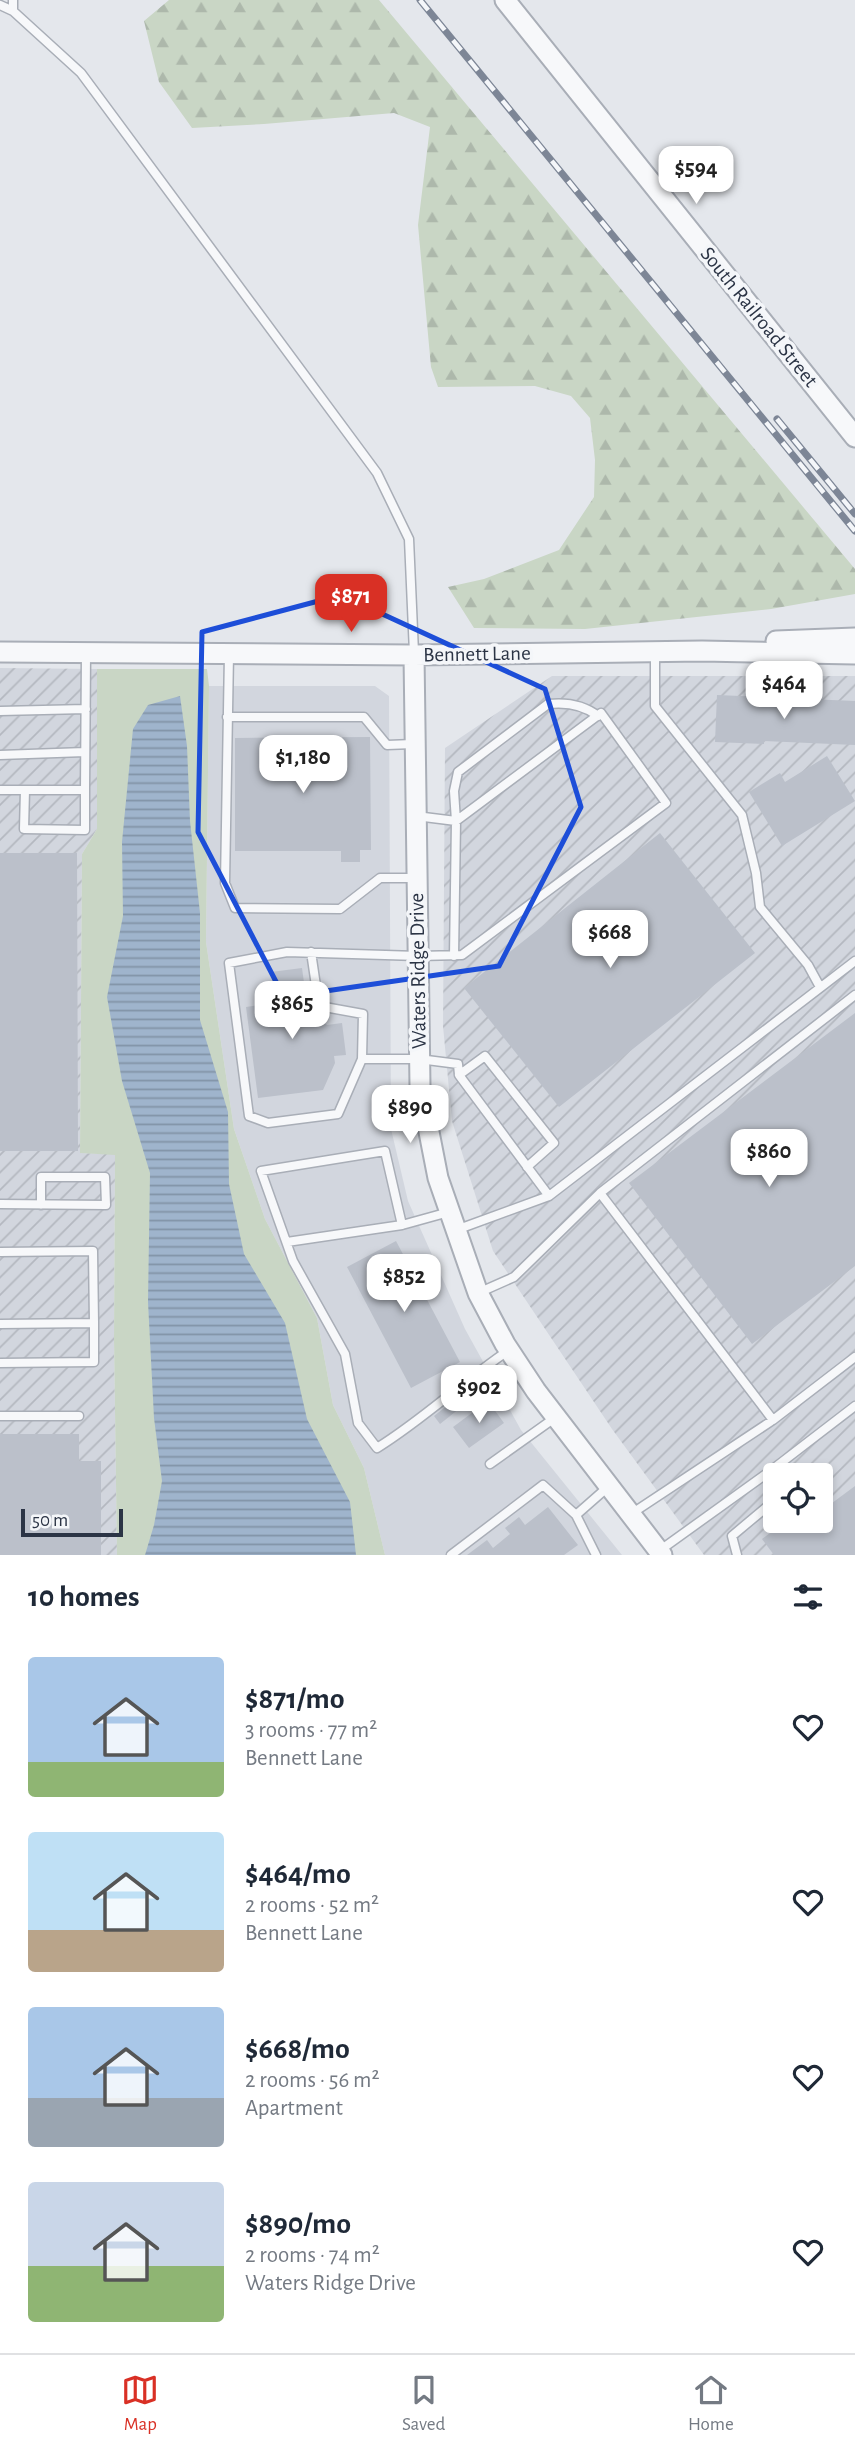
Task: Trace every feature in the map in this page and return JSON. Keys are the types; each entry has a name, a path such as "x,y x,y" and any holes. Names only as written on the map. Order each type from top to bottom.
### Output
{"street":[{"name":"South Railroad Street","path":"505,0 855,437"},
{"name":"Bennett Lane","path":"702,651 780,640 855,638"},
{"name":"Bennett Lane","path":"0,652 414,655 702,651 855,654"},
{"name":"Waters Ridge Drive","path":"414,655 420,1086 438,1178 478,1293 509,1350 556,1417 661,1553"}],"lane":[{"path":"13,0 13,12"},
{"path":"0,5 13,12 81,73 377,473 409,539 414,655"},
{"path":"25,790 24,830 85,830 86,652"},
{"path":"655,652 655,706 742,815 756,873 760,907 808,965 820,987"},
{"path":"229,654 225,883 235,908 340,909 380,878 417,878"},
{"path":"454,956 454,791 458,772 548,704 561,703 588,708 598,716"},
{"path":"0,711 86,709"},
{"path":"311,953 319,1006 363,1014 362,1059 338,1114 268,1123 249,1116 229,963 287,952 462,955 666,803 601,713 456,821 416,816"},
{"path":"226,717 364,717 387,745 415,744"},
{"path":"0,755 85,752"},
{"path":"0,790 85,789"},
{"path":"286,1242 402,1225 452,1221 548,1196 855,961"},
{"path":"478,1293 514,1277 600,1193 855,995"},
{"path":"459,1075 485,1056 554,1143 527,1167"},
{"path":"362,1059 419,1059 458,1064 459,1075 548,1196"},
{"path":"402,1225 385,1151 261,1171 293,1261 345,1354 358,1423 377,1448 410,1427 471,1376 509,1350"},
{"path":"0,1204 41,1205 106,1205 105,1177 41,1177 41,1205"},
{"path":"600,1193 773,1420"},
{"path":"0,1252 93,1251 94,1323 94,1362 0,1363"},
{"path":"0,1324 94,1323"},
{"path":"631,1514 773,1420 855,1357"},
{"path":"786,1463 855,1406"},
{"path":"0,1416 79,1416"},
{"path":"489,1464 556,1417"},
{"path":"661,1553 763,1481"},
{"path":"452,1555 543,1485 576,1515 596,1555"},
{"path":"576,1515 609,1486"},
{"path":"737,1555 732,1536 763,1510"}],"highlighted area":[{"path":"341,595 545,689 581,807 499,966 284,997 198,832 202,632"}],"shaded area":[{"path":"0,668 97,669 97,829 82,854 80,1153 115,1154 117,1555 0,1555"},
{"path":"552,676 855,676 855,1555 704,1555 612,1429 493,1251 452,1121 443,1026 445,748"},
{"path":"209,686 375,686 389,696 391,1129 408,1201 465,1329 521,1430 622,1555 385,1555 364,1468 333,1405 317,1318 265,1219 234,1129 206,942"}],"green space":[{"path":"169,0 379,0 855,569 855,594 771,609 585,629 474,628 448,587 484,579 559,550 594,497 595,460 590,418 571,396 535,386 438,387 431,367 418,225 430,127 394,113 192,128 159,82 144,21"},
{"path":"97,669 207,669 206,942 234,1129 265,1219 317,1318 333,1405 364,1468 385,1555 117,1555 115,1155 80,1153 82,854 97,829"}],"water":[{"path":"180,696 187,746 190,821 200,913 200,1020 228,1112 229,1184 244,1254 285,1323 307,1419 350,1502 356,1555 145,1555 162,1481 154,1418 148,1302 150,1173 122,1081 107,997 123,916 122,842 133,729 148,705"}],"building":[{"path":"717,695 855,701 855,745 715,742"},
{"path":"370,737 371,850 360,850 360,862 341,862 341,851 235,851 235,738"},
{"path":"827,756 855,801 782,846 749,792 780,773 785,782"},
{"path":"660,833 755,953 559,1107 464,988"},
{"path":"0,853 77,853 78,1151 0,1151"},
{"path":"302,968 308,1012 312,1011 327,1025 342,1023 346,1055 334,1056 335,1063 323,1090 258,1098 246,1007 275,1003 271,972"},
{"path":"855,1013 855,1266 752,1344 629,1183"},
{"path":"396,1241 460,1362 411,1388 347,1267"},
{"path":"468,1389 474,1397 440,1424 434,1416"},
{"path":"488,1401 504,1423 469,1448 453,1427"},
{"path":"0,1434 79,1434 79,1461 101,1461 101,1555 0,1555"},
{"path":"855,1486 855,1555 774,1555 762,1539 770,1533 833,1533 833,1502"},
{"path":"548,1507 578,1545 564,1555 467,1555 487,1540 493,1548 510,1534 505,1528 519,1517 525,1525"}],"railway":[{"path":"420,0 855,531"},
{"path":"777,419 855,514"}]}
